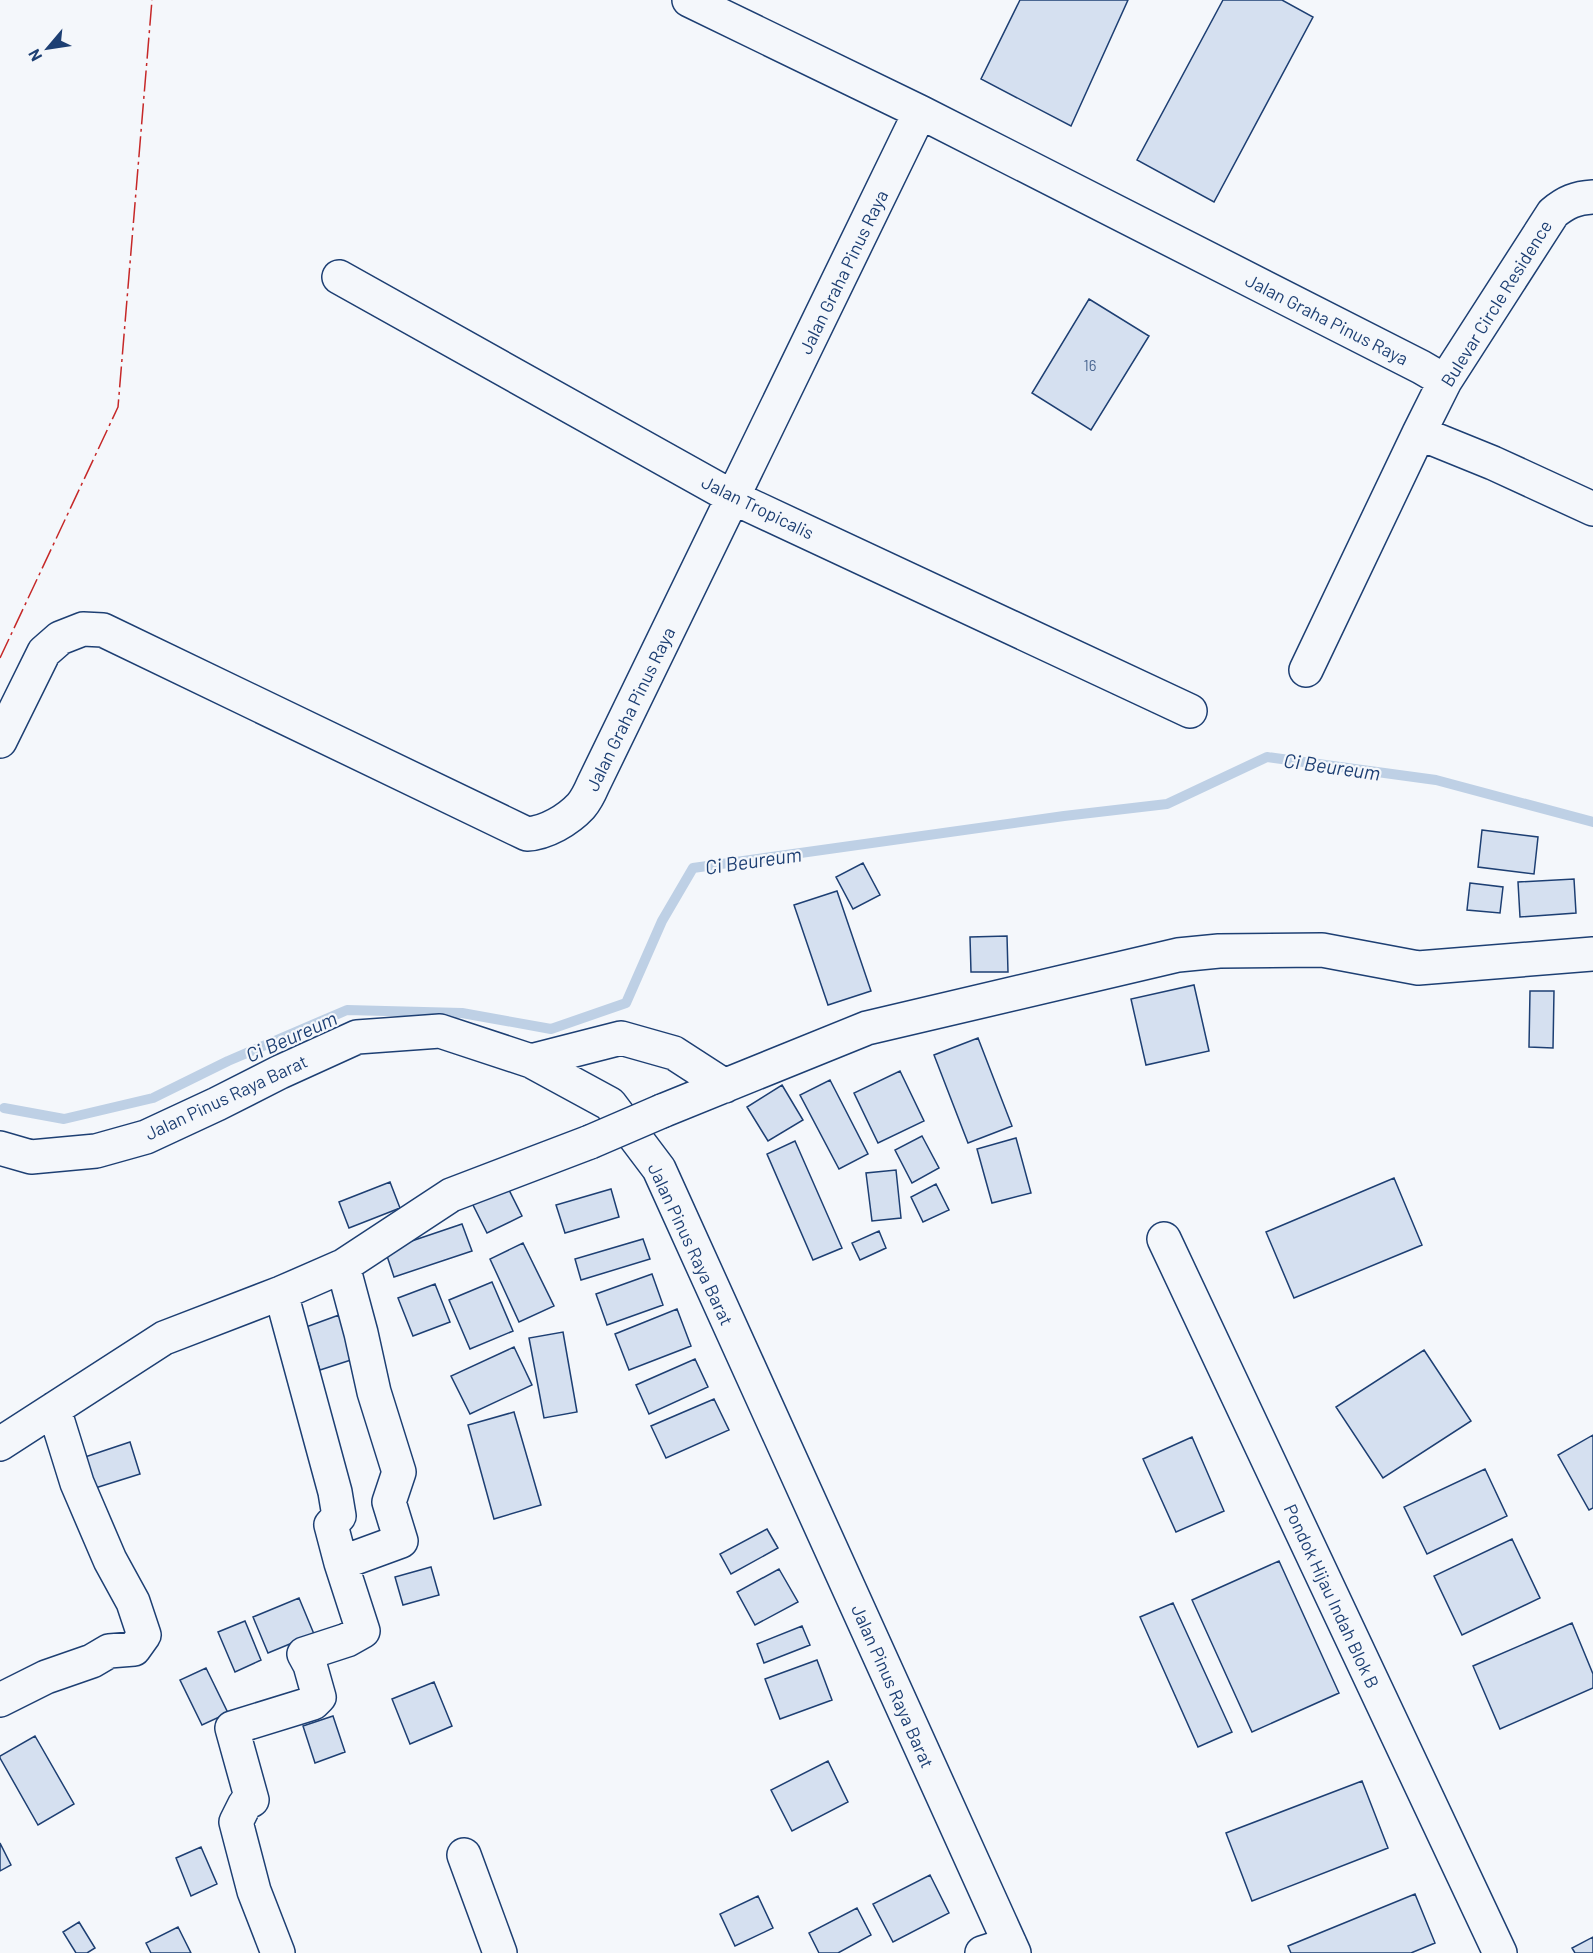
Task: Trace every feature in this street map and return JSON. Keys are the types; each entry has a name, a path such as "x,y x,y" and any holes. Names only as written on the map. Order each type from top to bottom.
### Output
{"street":[{"name":"Jalan Graha Pinus Raya","path":"689,0 920,112 1445,381"},
{"name":"Jalan Graha Pinus Raya","path":"0,741 44,652 60,638 83,629 103,630 527,834 537,834 567,818 582,805 734,498 920,112"},
{"name":"Bulevar Circle Residence","path":"1306,670 1445,381 1553,213 1565,202 1593,197"},
{"name":"Jalan Tropicalis","path":"339,277 734,498 1190,711"},
{"path":"1419,433 1493,463 1593,509"},
{"path":"0,1444 164,1338 281,1293 343,1266 451,1195 590,1142 867,1028 1178,955 1219,951 1322,950 1418,968 1593,954"},
{"name":"Jalan Pinus Raya Barat","path":"0,1148 31,1157 96,1151 146,1137 357,1037 440,1031 531,1061 610,1104 659,1169 1002,1950"},
{"path":"531,1061 621,1038 674,1053 725,1086"},
{"name":"Pondok Hijau Indah Blok B","path":"1164,1239 1500,1953"},
{"path":"341,1563 402,1541 389,1502 399,1472 374,1392 343,1266"},
{"path":"278,1953 254,1891 236,1822 245,1804 252,1800 232,1728 313,1703 319,1697 310,1665 304,1654 346,1640 363,1631 331,1525 339,1516 335,1492 281,1293"},
{"path":"0,1700 46,1677 92,1660 109,1651 134,1649 144,1635 133,1602 110,1560 77,1483 54,1409"},
{"path":"464,1855 500,1953"}],"building":[{"path":"1020,0 1128,0 1071,126 981,79"},
{"path":"1223,0 1282,0 1313,17 1214,202 1137,160"},
{"path":"1089,299 1149,336 1091,430 1032,393"},
{"path":"1482,830 1538,837 1534,874 1478,867"},
{"path":"863,863 880,895 853,909 836,877"},
{"path":"1574,879 1576,913 1520,917 1518,882"},
{"path":"1470,883 1503,887 1500,913 1467,910"},
{"path":"837,891 871,991 828,1005 794,905"},
{"path":"1007,936 1008,972 971,972 970,937"},
{"path":"1194,985 1209,1051 1146,1065 1131,999"},
{"path":"1530,991 1554,991 1553,1048 1529,1047"},
{"path":"978,1038 1012,1126 968,1143 934,1055"},
{"path":"900,1071 924,1121 878,1143 854,1093"},
{"path":"830,1080 868,1154 839,1169 800,1095"},
{"path":"782,1085 803,1120 768,1141 747,1107"},
{"path":"922,1136 939,1168 912,1183 895,1150"},
{"path":"1016,1138 1031,1193 992,1203 977,1149"},
{"path":"795,1141 842,1248 813,1260 767,1154"},
{"path":"896,1170 901,1218 872,1221 866,1173"},
{"path":"1394,1178 1422,1245 1294,1298 1266,1232"},
{"path":"390,1182 400,1208 349,1228 339,1202"},
{"path":"936,1184 949,1210 923,1222 911,1197"},
{"path":"507,1186 522,1216 487,1233 472,1203"},
{"path":"611,1189 619,1217 565,1233 556,1205"},
{"path":"462,1224 472,1251 394,1277 385,1250"},
{"path":"879,1231 886,1248 860,1260 852,1243"},
{"path":"643,1239 650,1259 581,1280 575,1259"},
{"path":"523,1243 554,1306 519,1322 490,1259"},
{"path":"652,1274 663,1305 607,1325 596,1294"},
{"path":"492,1282 513,1331 470,1349 449,1300"},
{"path":"435,1284 450,1322 413,1336 398,1298"},
{"path":"677,1309 691,1346 629,1370 615,1334"},
{"path":"339,1315 354,1359 320,1370 306,1327"},
{"path":"563,1332 577,1412 544,1418 529,1338"},
{"path":"514,1347 532,1385 470,1414 451,1376"},
{"path":"1424,1350 1471,1421 1383,1478 1336,1407"},
{"path":"695,1359 708,1387 649,1414 636,1385"},
{"path":"714,1399 729,1430 666,1458 651,1426"},
{"path":"514,1412 541,1505 494,1519 468,1425"},
{"path":"1593,1435 1593,1508 1589,1510 1558,1455"},
{"path":"1192,1437 1224,1511 1176,1532 1143,1459"},
{"path":"130,1442 140,1474 92,1489 82,1458"},
{"path":"1485,1469 1507,1516 1427,1554 1404,1507"},
{"path":"767,1529 778,1548 731,1574 720,1554"},
{"path":"1512,1539 1540,1598 1462,1635 1434,1576"},
{"path":"1279,1561 1339,1693 1252,1732 1192,1600"},
{"path":"431,1567 439,1595 403,1605 395,1577"},
{"path":"779,1569 798,1602 755,1625 737,1592"},
{"path":"299,1598 314,1634 268,1653 253,1617"},
{"path":"1173,1603 1232,1732 1198,1747 1140,1617"},
{"path":"245,1621 261,1660 235,1672 218,1632"},
{"path":"1572,1623 1593,1674 1593,1688 1500,1729 1473,1666"},
{"path":"802,1626 810,1645 764,1663 757,1644"},
{"path":"817,1660 832,1700 780,1719 765,1679"},
{"path":"206,1668 228,1713 202,1725 180,1680"},
{"path":"434,1682 452,1726 410,1744 392,1699"},
{"path":"333,1716 345,1752 315,1763 303,1726"},
{"path":"35,1736 74,1804 38,1825 0,1758"},
{"path":"828,1761 848,1802 792,1831 771,1790"},
{"path":"1362,1781 1388,1848 1252,1901 1226,1833"},
{"path":"0,1843 11,1865 0,1871"},
{"path":"201,1847 217,1884 191,1896 176,1858"},
{"path":"930,1875 949,1913 893,1942 873,1904"},
{"path":"1415,1894 1435,1943 1411,1953 1291,1953 1288,1946"},
{"path":"758,1896 773,1928 735,1946 720,1914"},
{"path":"857,1908 871,1935 838,1953 819,1953 809,1933"},
{"path":"79,1922 95,1948 87,1953 76,1953 63,1932"},
{"path":"178,1927 191,1953 151,1953 146,1943"},
{"path":"1593,1937 1593,1953 1575,1953 1572,1948"}],"waterway":[{"name":"Ci Beureum","path":"4,1108 64,1119 153,1098 228,1061 347,1010 462,1013 551,1029 626,1003 662,921 693,868 1064,816 1167,804 1267,757 1436,780 1593,822"}],"power":[{"path":"0,658 118,407 152,0"}]}
